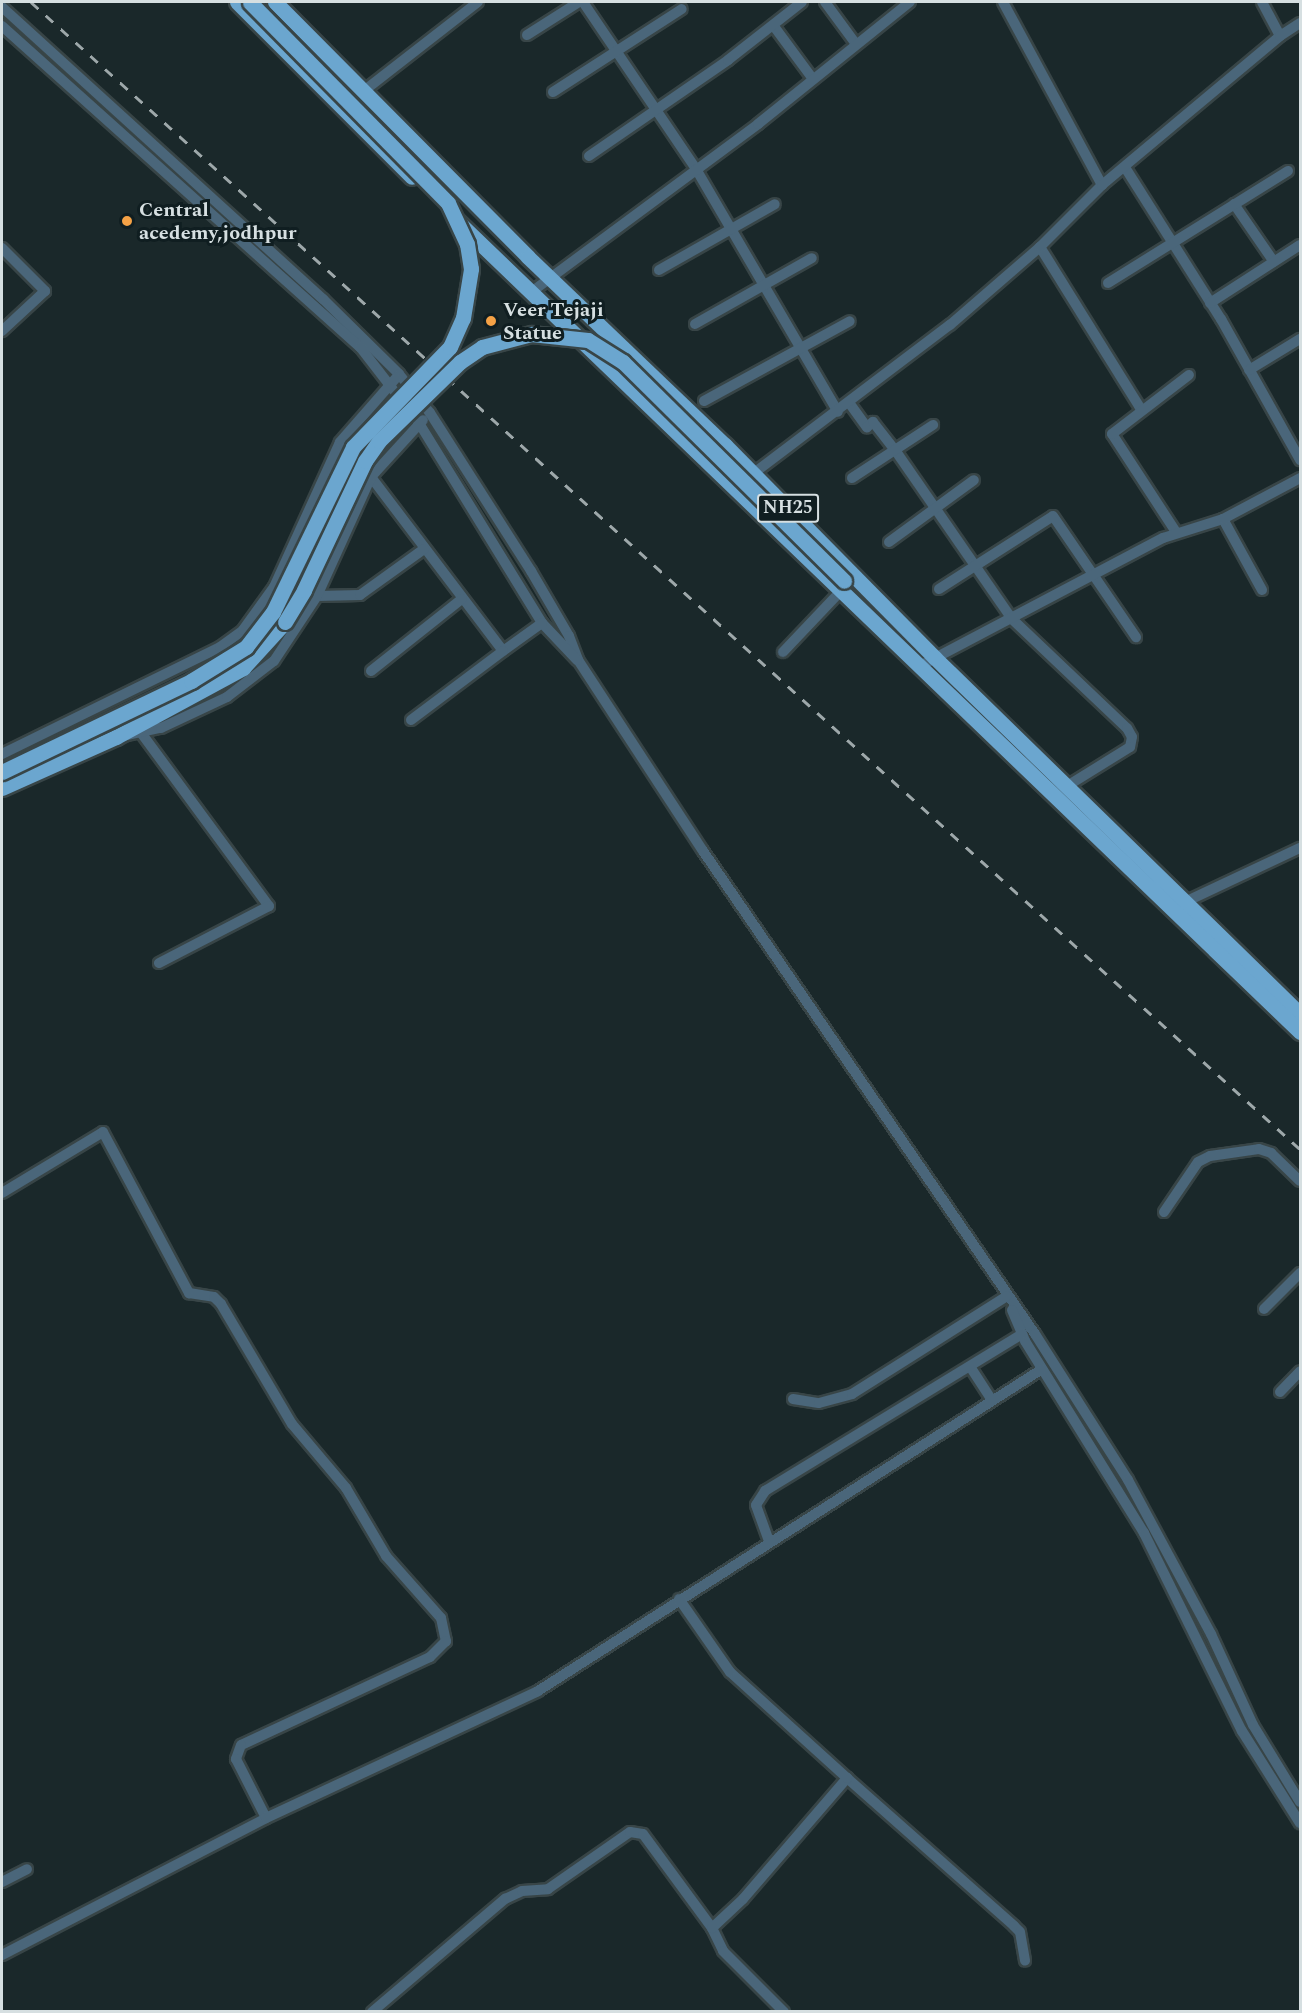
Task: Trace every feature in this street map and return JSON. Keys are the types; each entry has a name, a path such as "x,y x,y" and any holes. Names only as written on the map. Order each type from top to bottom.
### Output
{"main road":[{"name":"NH25","path":"237,2 530,293 842,587"},
{"path":"2,772 191,681 246,647 273,612 353,447 450,347 463,318 471,269 467,244 448,203 250,2"},
{"name":"NH25","path":"275,2 550,277 754,473 934,657 1300,1014"},
{"path":"2,788 116,737 157,712 243,668 265,648 304,590 356,478 379,441 460,362 482,347 508,338 556,334 588,340 606,349 842,587 879,628 1300,1032"},
{"path":"842,587 882,602"}],"street":[{"path":"365,90 478,2"},
{"path":"527,34 581,2 696,170 838,412"},
{"path":"589,156 802,2"},
{"path":"825,2 856,44"},
{"path":"530,293 696,170 910,2"},
{"path":"1003,2 1102,185"},
{"path":"1262,2 1280,36"},
{"path":"2,7 323,299 399,374 430,413 531,572 568,636 578,660 703,851 1007,1296 1128,1480 1211,1635 1253,1725 1300,1802"},
{"path":"553,92 681,9"},
{"path":"754,473 850,404 1040,247 1102,185 1126,169 1280,36 1300,23"},
{"path":"773,25 813,79"},
{"path":"2,26 360,347 391,382 419,423 542,623 578,660"},
{"path":"138,149 146,140"},
{"path":"1126,169 1210,303 1300,460"},
{"path":"1107,283 1288,171"},
{"path":"659,270 775,204"},
{"path":"1234,204 1274,262"},
{"path":"1210,303 1300,245"},
{"path":"1040,247 1141,409"},
{"path":"2,248 45,291 2,331"},
{"path":"695,324 812,258"},
{"path":"704,401 850,321"},
{"path":"1249,370 1300,339"},
{"path":"2,754 220,647 243,630 274,587 340,442 399,374"},
{"path":"1176,532 1112,434 1141,409 1189,375"},
{"path":"850,404 867,427 873,422 895,450 976,564 1012,620 1127,728 1132,737 1130,747 1067,786"},
{"path":"116,737 142,734 227,698 252,682 296,634 317,596 372,477 430,413"},
{"path":"852,478 933,425"},
{"path":"372,477 503,651"},
{"path":"920,666 1012,620 1176,532 1223,519 1300,478"},
{"path":"889,542 974,480"},
{"path":"939,589 1053,516 1136,637"},
{"path":"1223,519 1262,590"},
{"path":"317,596 360,595 424,549"},
{"path":"783,652 842,587"},
{"path":"370,671 462,599"},
{"path":"411,720 542,623"},
{"path":"142,734 269,906 159,963"},
{"path":"1185,902 1300,848"},
{"path":"2,1193 103,1132 189,1293 213,1297 220,1304 292,1424 346,1488 386,1556 441,1618 446,1641 430,1657 241,1745 236,1759 266,1818"},
{"path":"1164,1212 1198,1162 1219,1154 1259,1149 1271,1153 1300,1180"},
{"path":"1264,1309 1300,1273"},
{"path":"1007,1296 1022,1334 1042,1369 1123,1495 1201,1642 1242,1731 1300,1823"},
{"path":"793,1399 819,1403 852,1394 1007,1296"},
{"path":"770,1541 756,1505 765,1491 971,1368 1022,1334"},
{"path":"971,1368 992,1400"},
{"path":"2,1955 266,1818 538,1692 679,1599 1042,1369"},
{"path":"1280,1392 1300,1371"},
{"path":"679,1599 730,1672 1020,1932 1025,1961"},
{"path":"712,1928 743,1899 847,1778"},
{"path":"372,2012 505,1899 522,1891 548,1889 630,1832 643,1834 712,1928 723,1951 784,2012"},
{"path":"2,1882 27,1869"}],"railway":[{"path":"31,2 1300,1149"}],"place":[{"name":"Central acedemy,jodhpur","path":"127,221"},
{"name":"Veer Tejaji Statue","path":"491,321"}]}
